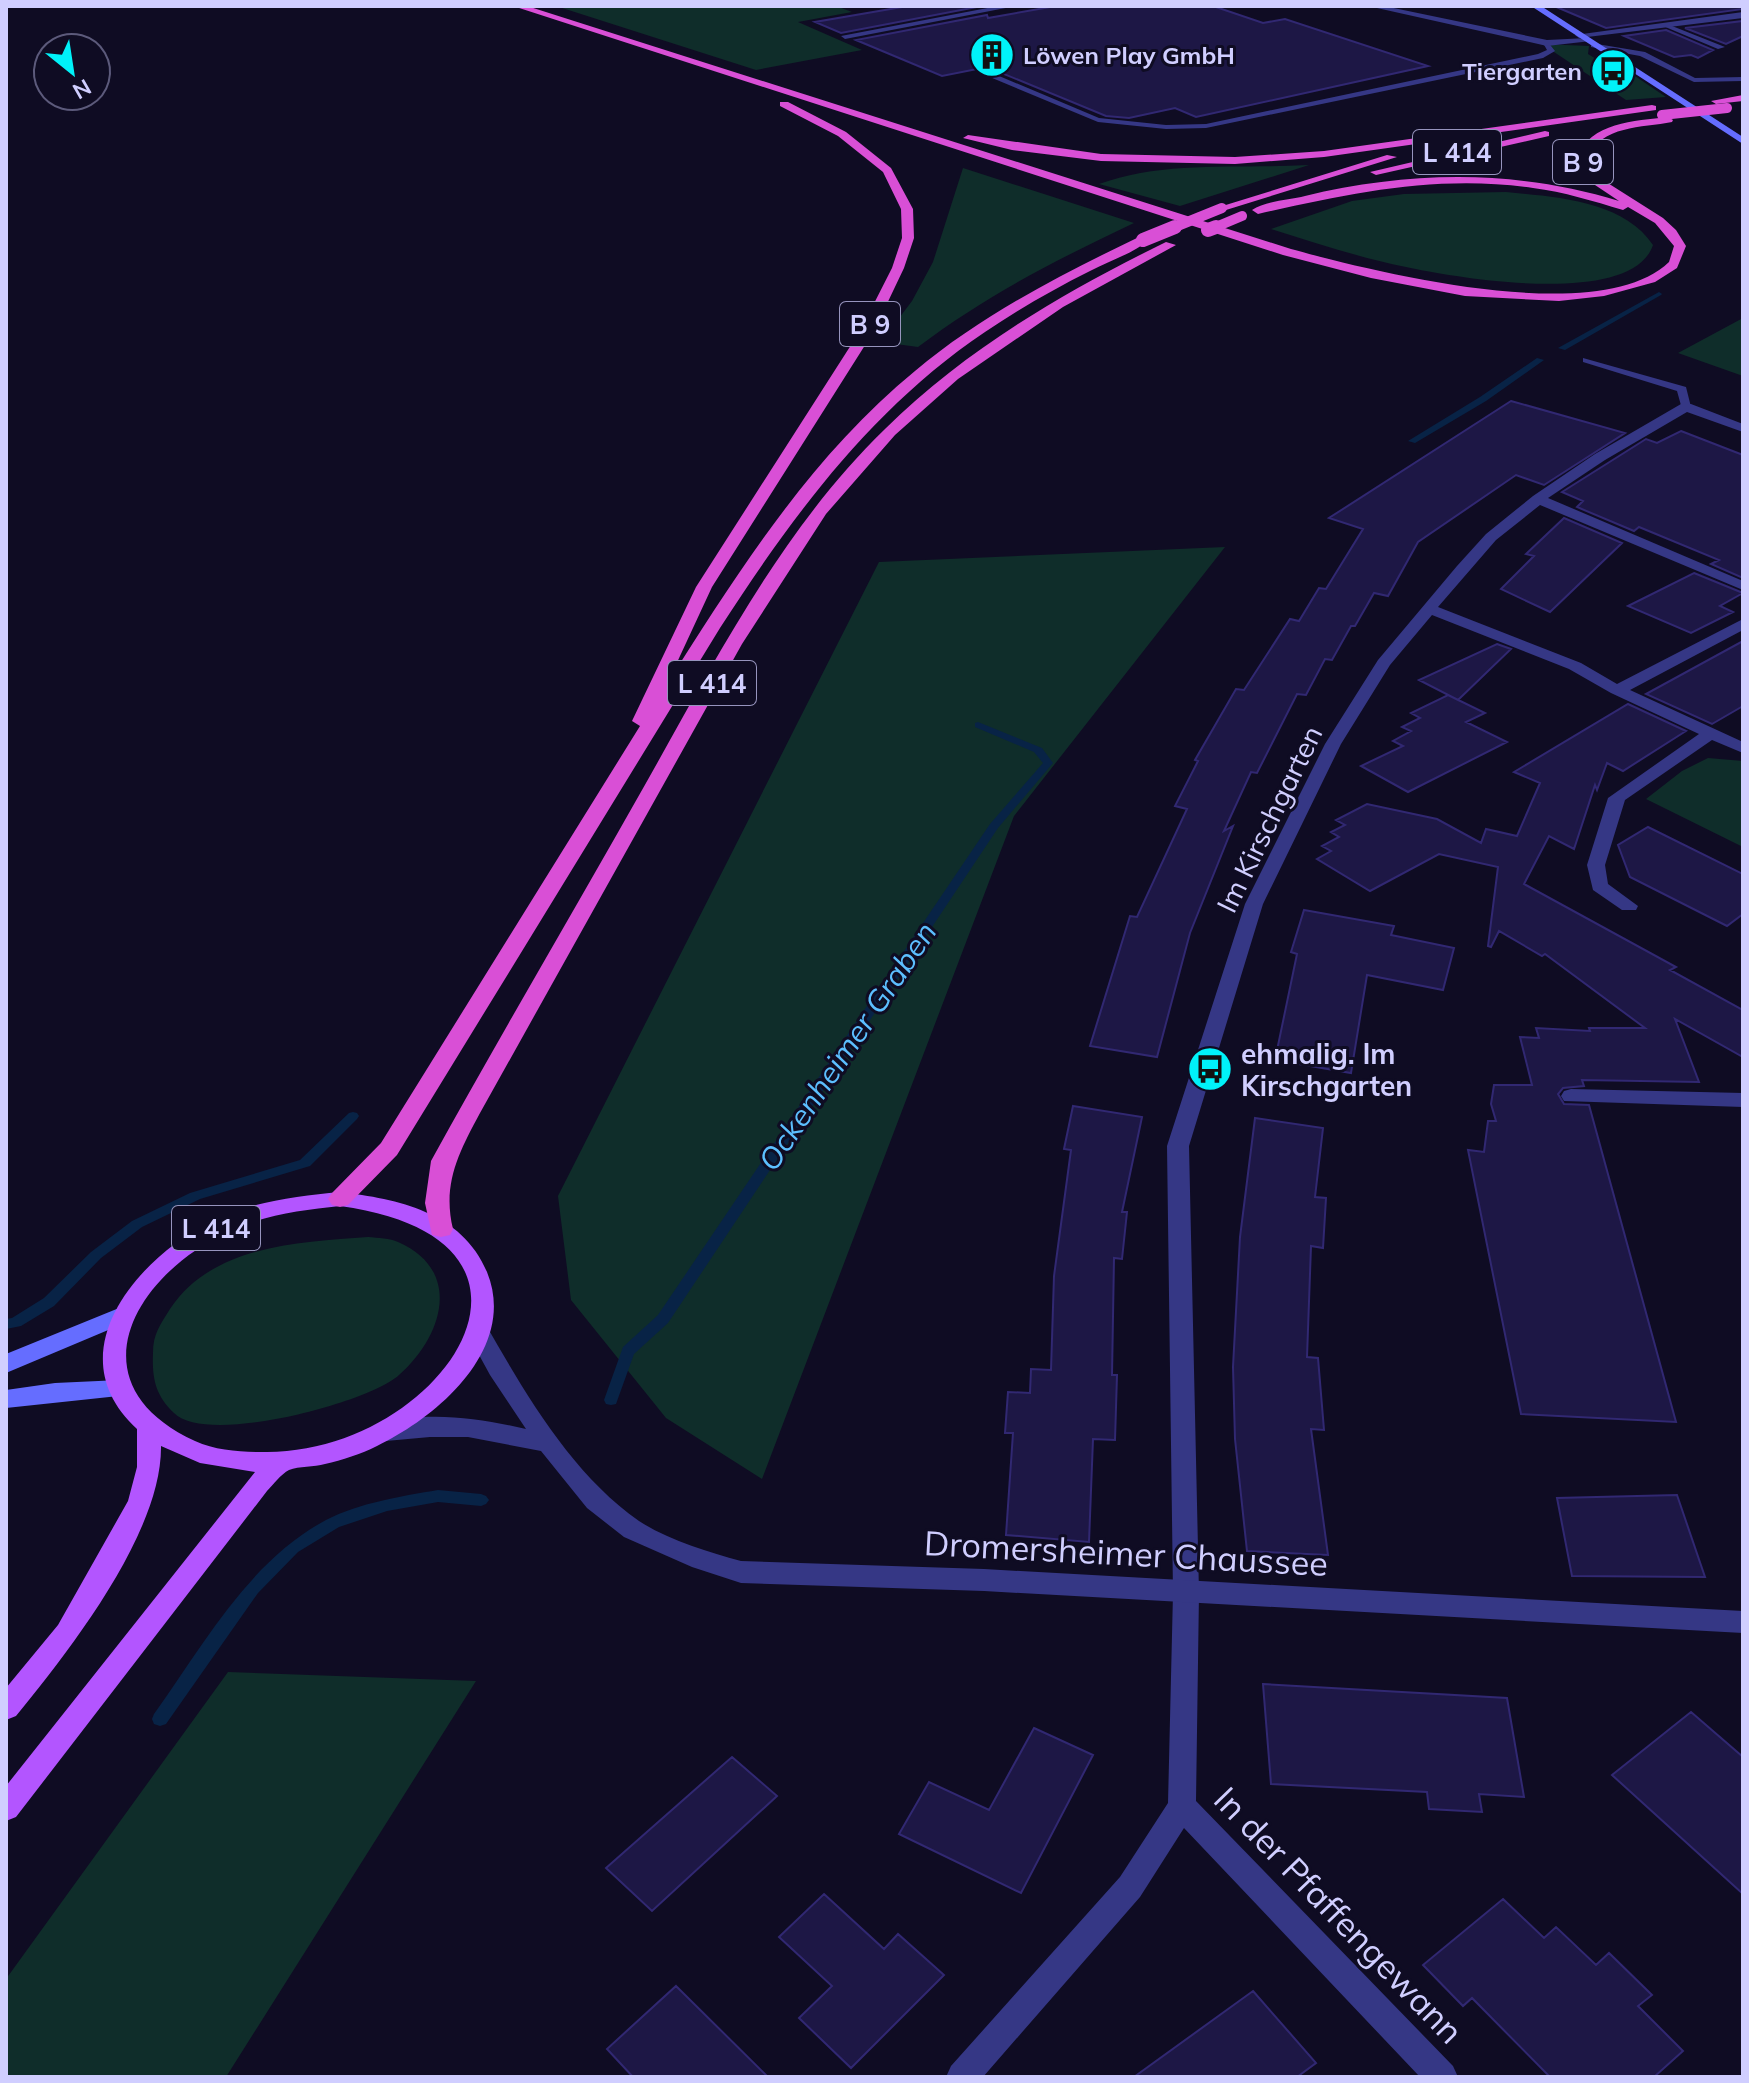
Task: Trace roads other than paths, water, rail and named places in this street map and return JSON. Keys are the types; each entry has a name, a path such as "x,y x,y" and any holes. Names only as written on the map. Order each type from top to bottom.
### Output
{"highway":[{"name":"B 9","path":"518,6 1287,252 1436,287 1542,295 1588,294 1633,286 1664,273 1678,260 1680,246 1664,225 1591,175 1582,158 1591,142 1607,133 1661,114 1743,98"},
{"name":"B 9","path":"623,769 648,701 704,587 867,331 901,260 908,238 909,223 903,196 875,158 823,123 707,68"},
{"name":"B 9","path":"772,89 1033,150 1120,158 1215,161 1296,157 1513,124 1743,106"},
{"name":"L 414","path":"1198,233 1342,182 1429,158 1661,114"},
{"name":"L 414","path":"340,1199 389,1149 736,588 803,496 852,439 893,398 959,344 1030,298 1143,240 1222,208 1384,158 1570,120"},
{"name":"B 9","path":"1258,210 1371,186 1418,181 1480,181 1580,193 1638,211 1664,225"},
{"name":"L 414","path":"441,1229 435,1207 436,1186 443,1161 732,648 818,516 889,432 977,358 1070,296 1184,239"}],"main road":[{"path":"1535,6 1743,141"},
{"name":"L 414","path":"340,1199 378,1203 441,1229 463,1250 477,1274 482,1312 478,1331 469,1354 436,1397 386,1432 317,1456 282,1462 244,1462 207,1456 176,1444 149,1428 132,1410 120,1389 115,1365 116,1339 124,1314 145,1282 174,1254 211,1230 253,1212 297,1202 340,1199"},
{"path":"6,1364 124,1314"},
{"path":"6,1399 55,1392 120,1389"},
{"path":"6,1708 67,1633 127,1530 141,1501 149,1467 149,1428"},
{"path":"6,1808 258,1484 282,1462"}],"street":[{"path":"845,36 1012,6"},
{"path":"1372,6 1547,43 1586,40 1743,15"},
{"path":"1686,407 1743,428"},
{"name":"Im Kirschgarten","path":"1182,1806 1186,1593 1178,1146 1254,904 1333,744 1384,663 1491,537 1538,499 1600,457 1686,407"},
{"path":"1538,499 1743,586"},
{"path":"1430,609 1575,666 1617,690 1743,748"},
{"path":"1617,690 1743,624"},
{"path":"1629,906 1599,886 1596,865 1617,798 1710,734"},
{"path":"1571,1096 1743,1100"},
{"name":"Dromersheimer Chaussee","path":"478,1331 498,1369 549,1444 596,1501 633,1530 701,1560 741,1572 984,1580 1743,1622"},
{"path":"386,1432 434,1425 491,1429 549,1444"},
{"path":"962,2077 1130,1887 1182,1806"},
{"name":"In der Pfaffengewann","path":"1182,1806 1442,2077"}],"lane":[{"path":"1665,25 1721,47"},
{"path":"1586,40 1642,54 1694,80 1743,79"},
{"path":"989,75 1098,120 1166,127 1206,126 1540,56 1551,51 1547,43"},
{"path":"1586,360 1682,389 1686,407"}],"waterway":[{"name":"Ockenheimer Graben","path":"1562,348 1659,294"},
{"name":"Ockenheimer Graben","path":"1412,441 1483,399 1540,360"},
{"name":"Ockenheimer Graben","path":"611,1400 628,1351 663,1319 994,826 1048,763 1038,750 978,725"},
{"path":"6,1324 16,1322 49,1302 96,1255 137,1224 195,1196 305,1163 353,1116"},
{"name":"Ockenheimer Graben","path":"160,1719 252,1588 293,1548 334,1523 387,1505 438,1496 481,1500"}],"place":[{"name":"Löwen Play GmbH","path":"992,55"},
{"name":"Tiergarten","path":"1613,71"},
{"name":"ehmalig. Im Kirschgarten","path":"1210,1069"}]}
